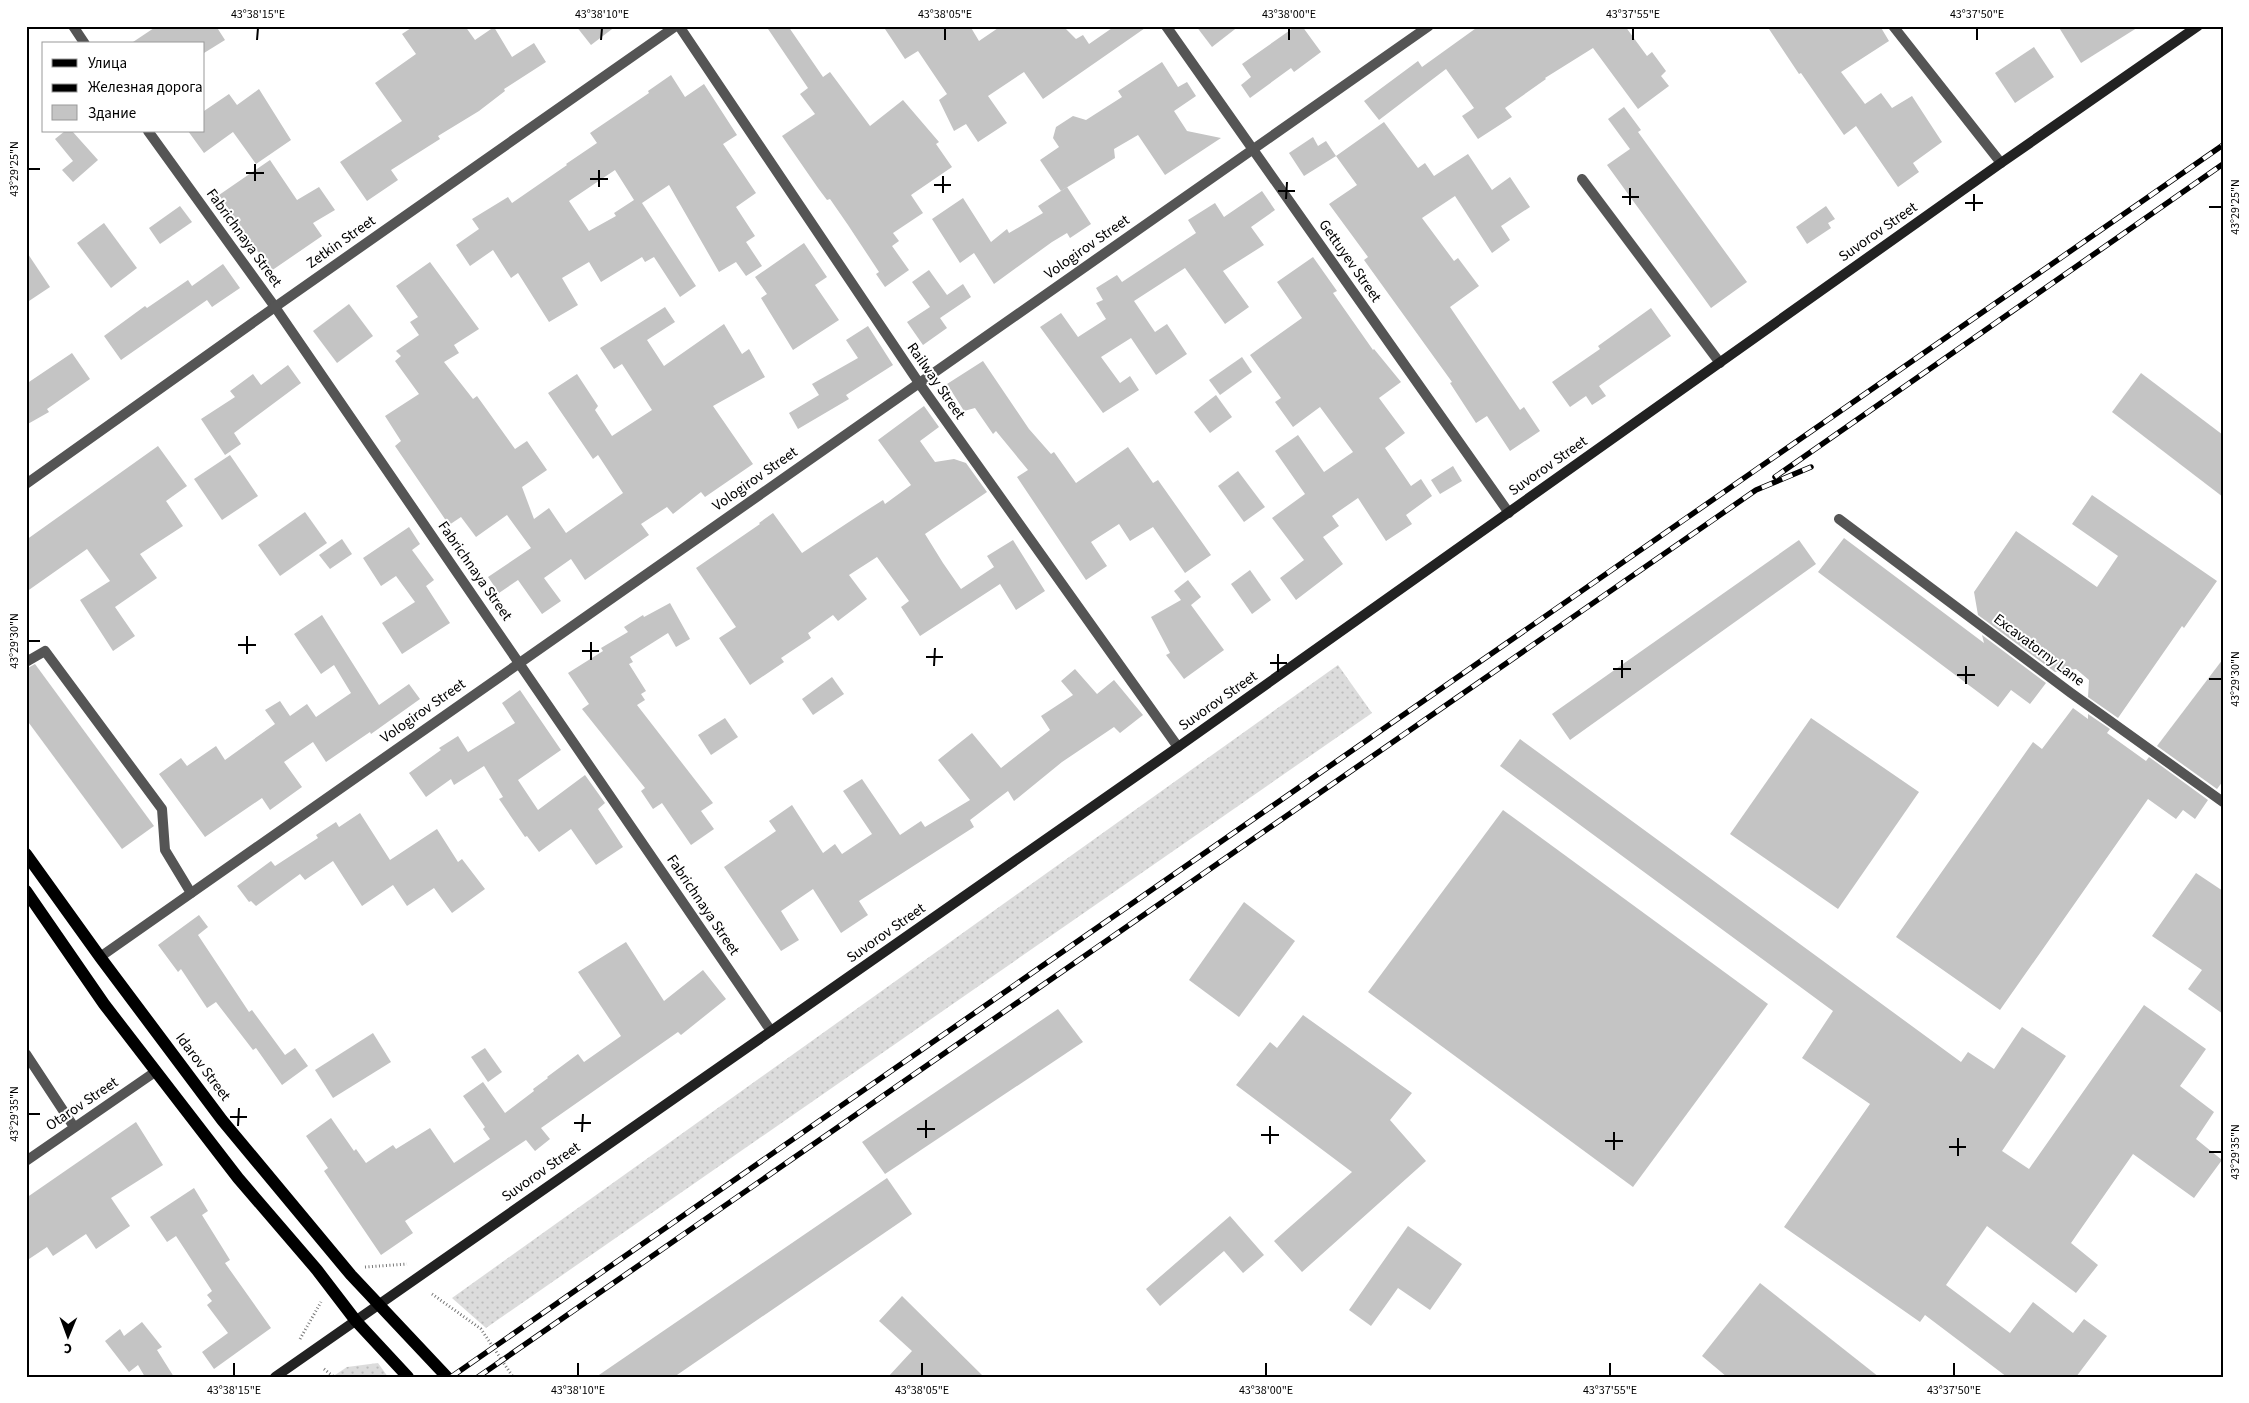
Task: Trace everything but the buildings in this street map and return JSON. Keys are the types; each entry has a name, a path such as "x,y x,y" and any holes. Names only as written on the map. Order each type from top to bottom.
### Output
{"main road":[{"name":"Idarov Street","path":"26,854 100,957 222,1120 351,1275 448,1377"},
{"path":"26,891 104,1004 238,1178 317,1270 356,1321 408,1377"}],"street":[{"path":"73,26 84,42"},
{"name":"Zetkin Street","path":"26,484 274,307 677,26"},
{"name":"Railway Street","path":"677,26 919,383 1178,747"},
{"name":"Gettuyev Street","path":"1166,26 1508,513"},
{"name":"Vologirov Street","path":"100,957 1429,26"},
{"path":"1892,26 2001,163"},
{"name":"Suvorov Street","path":"275,1377 1178,747 2001,163 2198,26"},
{"name":"Fabrichnaya Street","path":"149,132 274,307 520,662 771,1031"},
{"path":"1582,179 1720,363"},
{"name":"Excavatorny Lane","path":"1839,519 2071,693 2223,802"},
{"path":"26,662 45,651 162,809 165,850 191,893"},
{"path":"26,1054 74,1127"},
{"name":"Otarov Street","path":"26,1160 155,1072"}],"path":[{"path":"360,1267 407,1264"},
{"path":"432,1294 480,1329 513,1377"},
{"path":"300,1339 322,1299"},
{"path":"324,1369 334,1377"}],"shaded area":[{"path":"1338,665 1372,713 486,1328 452,1298"},
{"path":"378,1363 388,1377 332,1377 347,1367"}],"railway":[{"path":"451,1377 2223,145"},
{"path":"1775,477 2223,164"},
{"path":"478,1377 1756,490 1811,467"}]}
